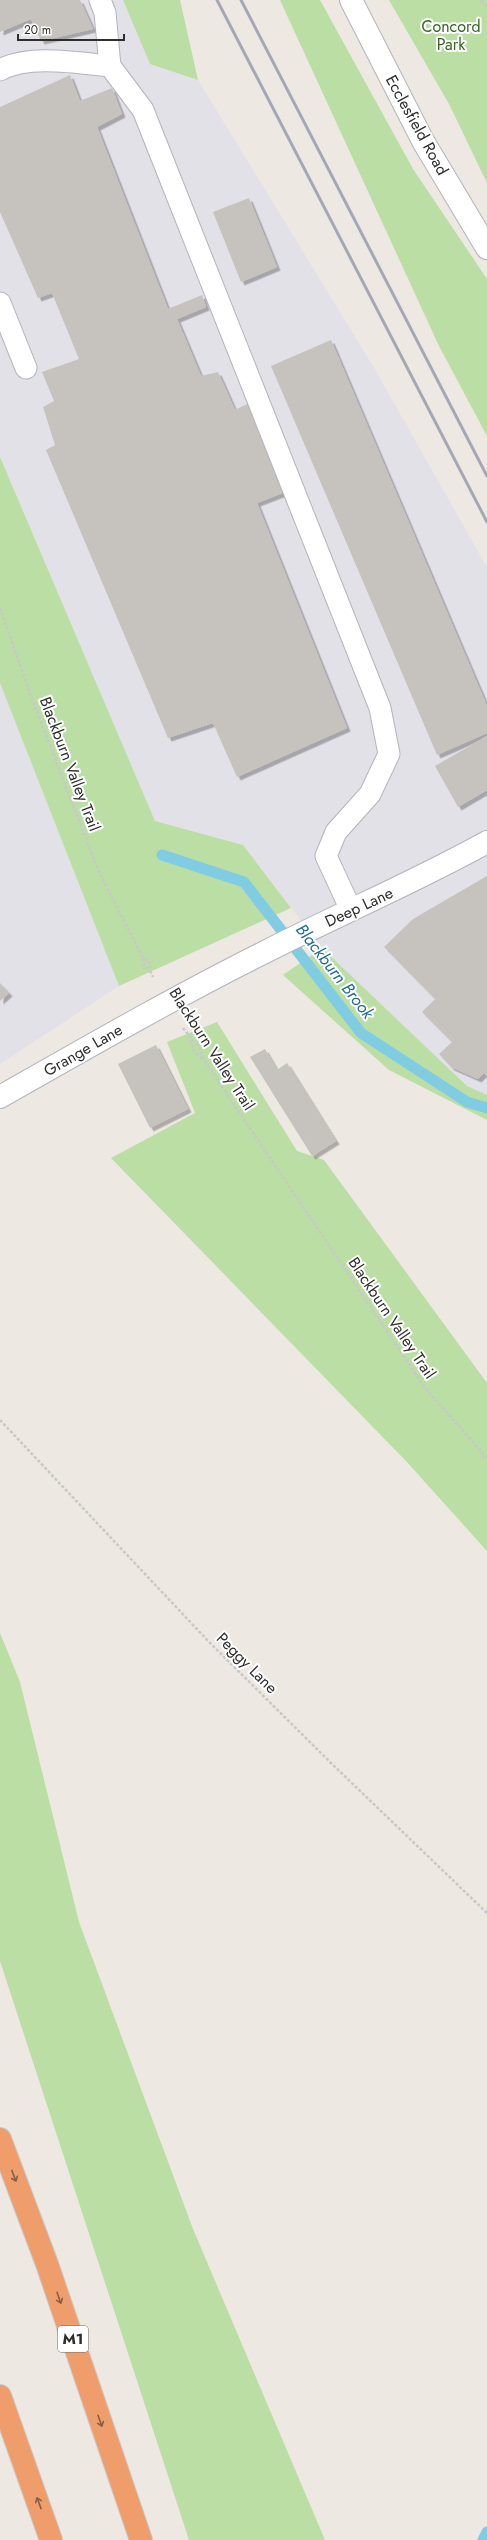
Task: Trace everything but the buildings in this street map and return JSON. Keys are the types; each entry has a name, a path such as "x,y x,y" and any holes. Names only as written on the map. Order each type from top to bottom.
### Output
{"highway":[{"name":"M1","path":"0,2139 47,2264 141,2540"},
{"path":"0,2396 51,2540"}],"street":[{"name":"Ecclesfield Road","path":"350,0 423,141 487,248"},
{"name":"Deep Lane","path":"166,1002 302,933 437,870 487,842"},
{"name":"Grange Lane","path":"0,1097 166,1002"}],"lane":[{"path":"100,0 105,13 110,66 143,110 380,708 389,754 370,794 336,832 326,856 351,910"},
{"path":"0,70 12,64 60,61 110,66"},
{"path":"0,303 26,368"}],"path":[{"path":"481,0 487,6"},
{"name":"Blackburn Valley Trail","path":"0,608 32,699 99,872 143,958 150,963 150,971 166,1002 190,1039 199,1047 204,1060 425,1388 487,1458"},
{"path":"143,958 144,966 150,971"},
{"path":"190,1039 194,1051 204,1060"},
{"name":"Peggy Lane","path":"0,1420 210,1643 331,1764 487,1913"}],"shaded area":[{"path":"0,0 123,0 150,64 198,80 373,366 487,567 487,1095 467,1086 322,948 243,845 155,821 0,457"},
{"path":"0,683 119,986 0,1064"}],"green space":[{"path":"123,0 180,0 198,80 150,64"},
{"path":"280,0 320,0 413,169 487,279 487,436 439,346"},
{"name":"Concord Park","path":"389,0 487,0 487,183 449,104"},
{"path":"0,457 155,821 243,845 291,908 119,986 0,683"},
{"path":"322,948 467,1086 487,1095 487,1120 389,1070 283,975"},
{"path":"217,1022 297,1151 324,1160 487,1383 487,1551 406,1461 111,1158 195,1113 167,1042"},
{"path":"0,1633 20,1682 79,1922 193,2229 325,2540 189,2540 0,1961"}],"waterway":[{"name":"Blackburn Brook","path":"162,855 244,882 361,1033 467,1102 487,1108"},
{"path":"483,2540 487,2532"}],"railway":[{"path":"217,0 487,522"},
{"path":"241,0 487,476"}]}
